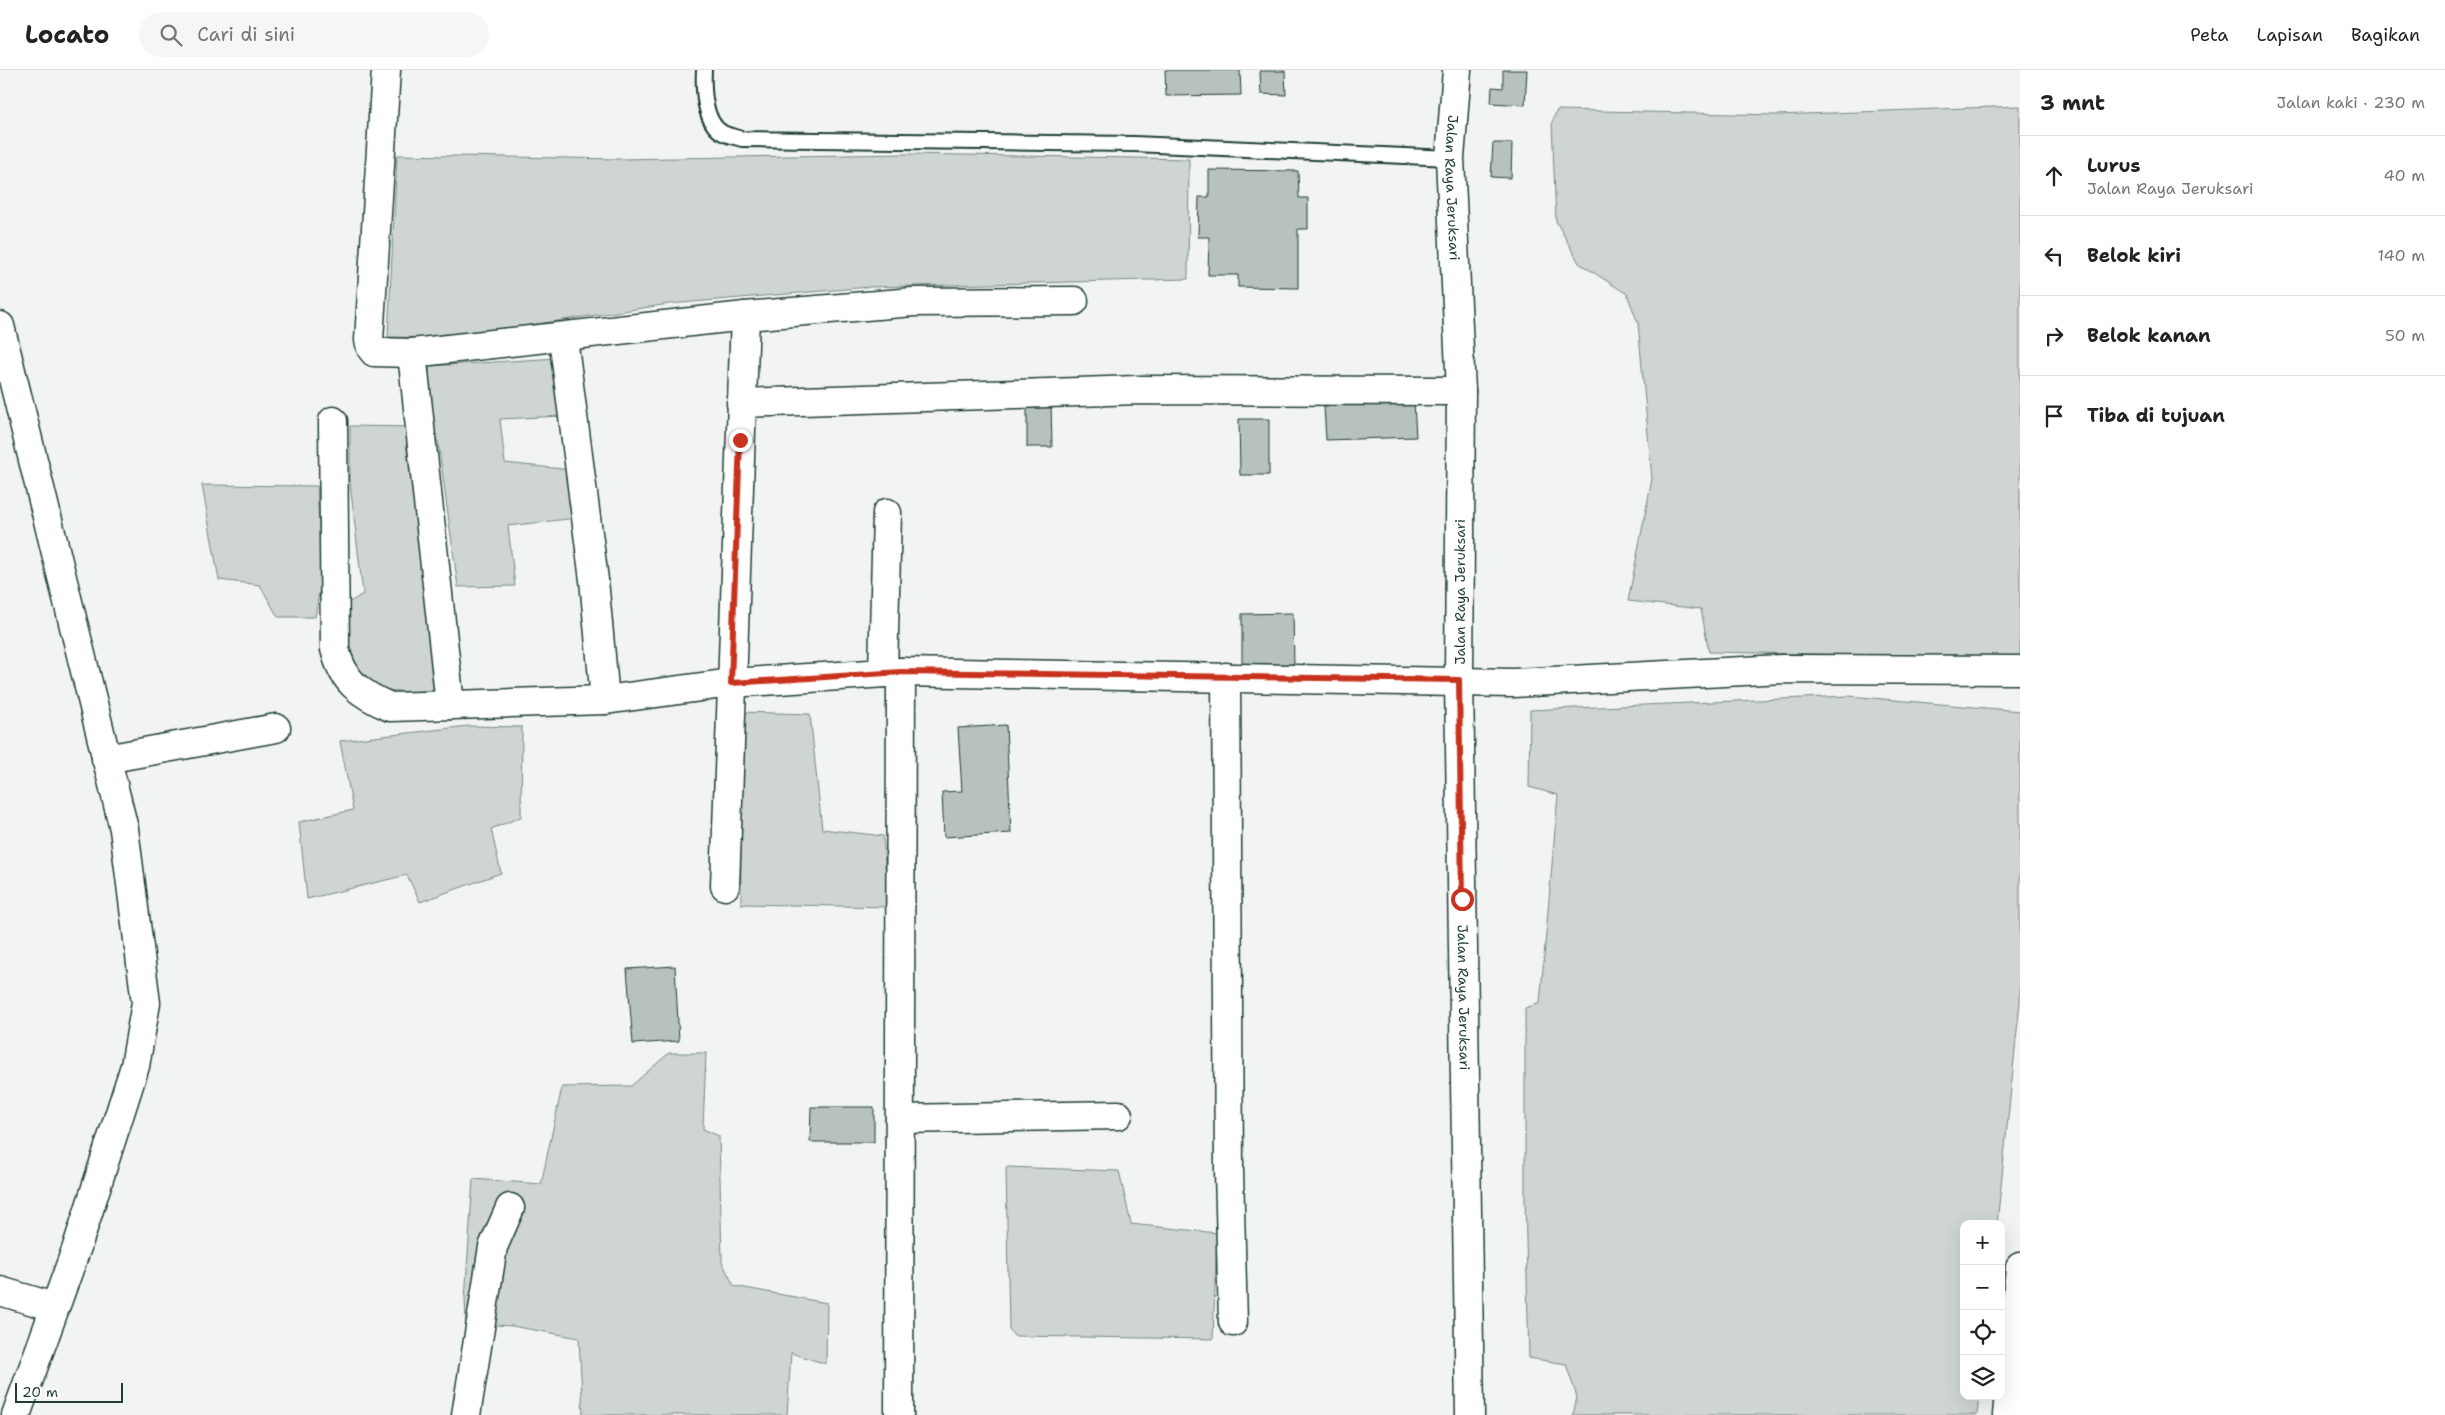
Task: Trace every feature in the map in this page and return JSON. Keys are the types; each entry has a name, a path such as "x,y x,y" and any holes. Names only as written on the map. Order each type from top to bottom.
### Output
{"street":[{"path":"386,70 369,340 374,352 412,354 745,316 913,302 1074,301"},
{"name":"Jalan Raya Jeruksari","path":"1457,70 1450,158 1461,392 1468,681 1470,1415"},
{"path":"725,886 745,316"},
{"path":"0,326 124,829 146,1002 135,1066 77,1247 16,1415"},
{"path":"563,338 594,580 605,700"},
{"path":"412,354 450,705"},
{"path":"741,403 1138,390 1461,392"},
{"path":"333,421 335,649 338,664 343,674 359,692 390,707 605,700 731,683 892,672 1514,683 1782,669 2020,670"},
{"path":"887,513 892,672 900,1119 899,1415"},
{"path":"1226,677 1229,1151 1233,1322"},
{"path":"106,759 276,728"},
{"path":"900,1119 1118,1115"},
{"path":"466,1415 493,1247 510,1208"},
{"path":"2007,1415 2020,1267"},
{"path":"0,1292 54,1307"}],"lane":[{"path":"704,70 703,89 710,117 721,132 742,139 1134,144 1450,158"}],"shaded area":[{"path":"2020,106 2020,658 1709,652 1701,609 1628,601 1652,479 1638,323 1627,294 1579,263 1556,221 1552,122 1557,110 1777,115"},
{"path":"907,154 1189,159 1188,279 870,287 669,304 445,338 388,337 397,155 619,159"},
{"path":"558,358 563,416 500,419 505,463 572,470 576,518 508,526 515,586 458,587 438,441 406,444 433,623 441,695 364,688 347,663 348,603 363,594 350,483 350,426 420,427 430,366"},
{"path":"202,485 317,486 322,575 315,617 278,617 260,585 219,580"},
{"path":"1849,696 2020,711 2020,1002 1997,1220 1960,1220 1960,1400 1979,1400 1977,1415 1573,1415 1577,1397 1566,1364 1529,1358 1525,1199 1525,1008 1540,1003 1558,795 1529,787 1530,710"},
{"path":"740,712 810,714 822,829 883,836 888,907 741,904"},
{"path":"468,726 522,727 521,817 491,829 501,873 420,902 407,875 307,899 299,822 353,810 340,741"},
{"path":"669,1053 706,1053 703,1129 719,1136 722,1262 734,1286 827,1303 826,1364 791,1353 787,1415 583,1415 579,1338 512,1326 466,1323 465,1299 473,1179 541,1184 562,1087 631,1086"},
{"path":"1006,1167 1119,1171 1131,1224 1217,1233 1213,1339 1014,1336 1009,1329"}],"building":[{"path":"1165,70 1240,70 1241,95 1166,96"},
{"path":"1503,70 1527,70 1525,105 1491,103 1492,87 1503,88"},
{"path":"1260,71 1285,71 1286,95 1261,94"},
{"path":"1493,143 1512,143 1511,178 1491,177"},
{"path":"1209,170 1298,171 1299,198 1308,198 1308,229 1298,229 1298,288 1238,287 1238,275 1208,275 1209,237 1198,237 1199,197 1209,197"},
{"path":"1414,402 1416,437 1326,440 1324,406"},
{"path":"1027,404 1051,404 1052,447 1027,447"},
{"path":"1239,419 1269,419 1269,475 1240,475"},
{"path":"1293,613 1294,667 1242,668 1242,614"},
{"path":"1006,725 1011,833 944,837 942,792 962,791 958,728"},
{"path":"675,966 679,1041 633,1044 627,969"},
{"path":"811,1107 874,1107 874,1142 810,1142"}],"route":[{"path":"740,440 731,683 901,672 1459,680 1462,899"}]}
